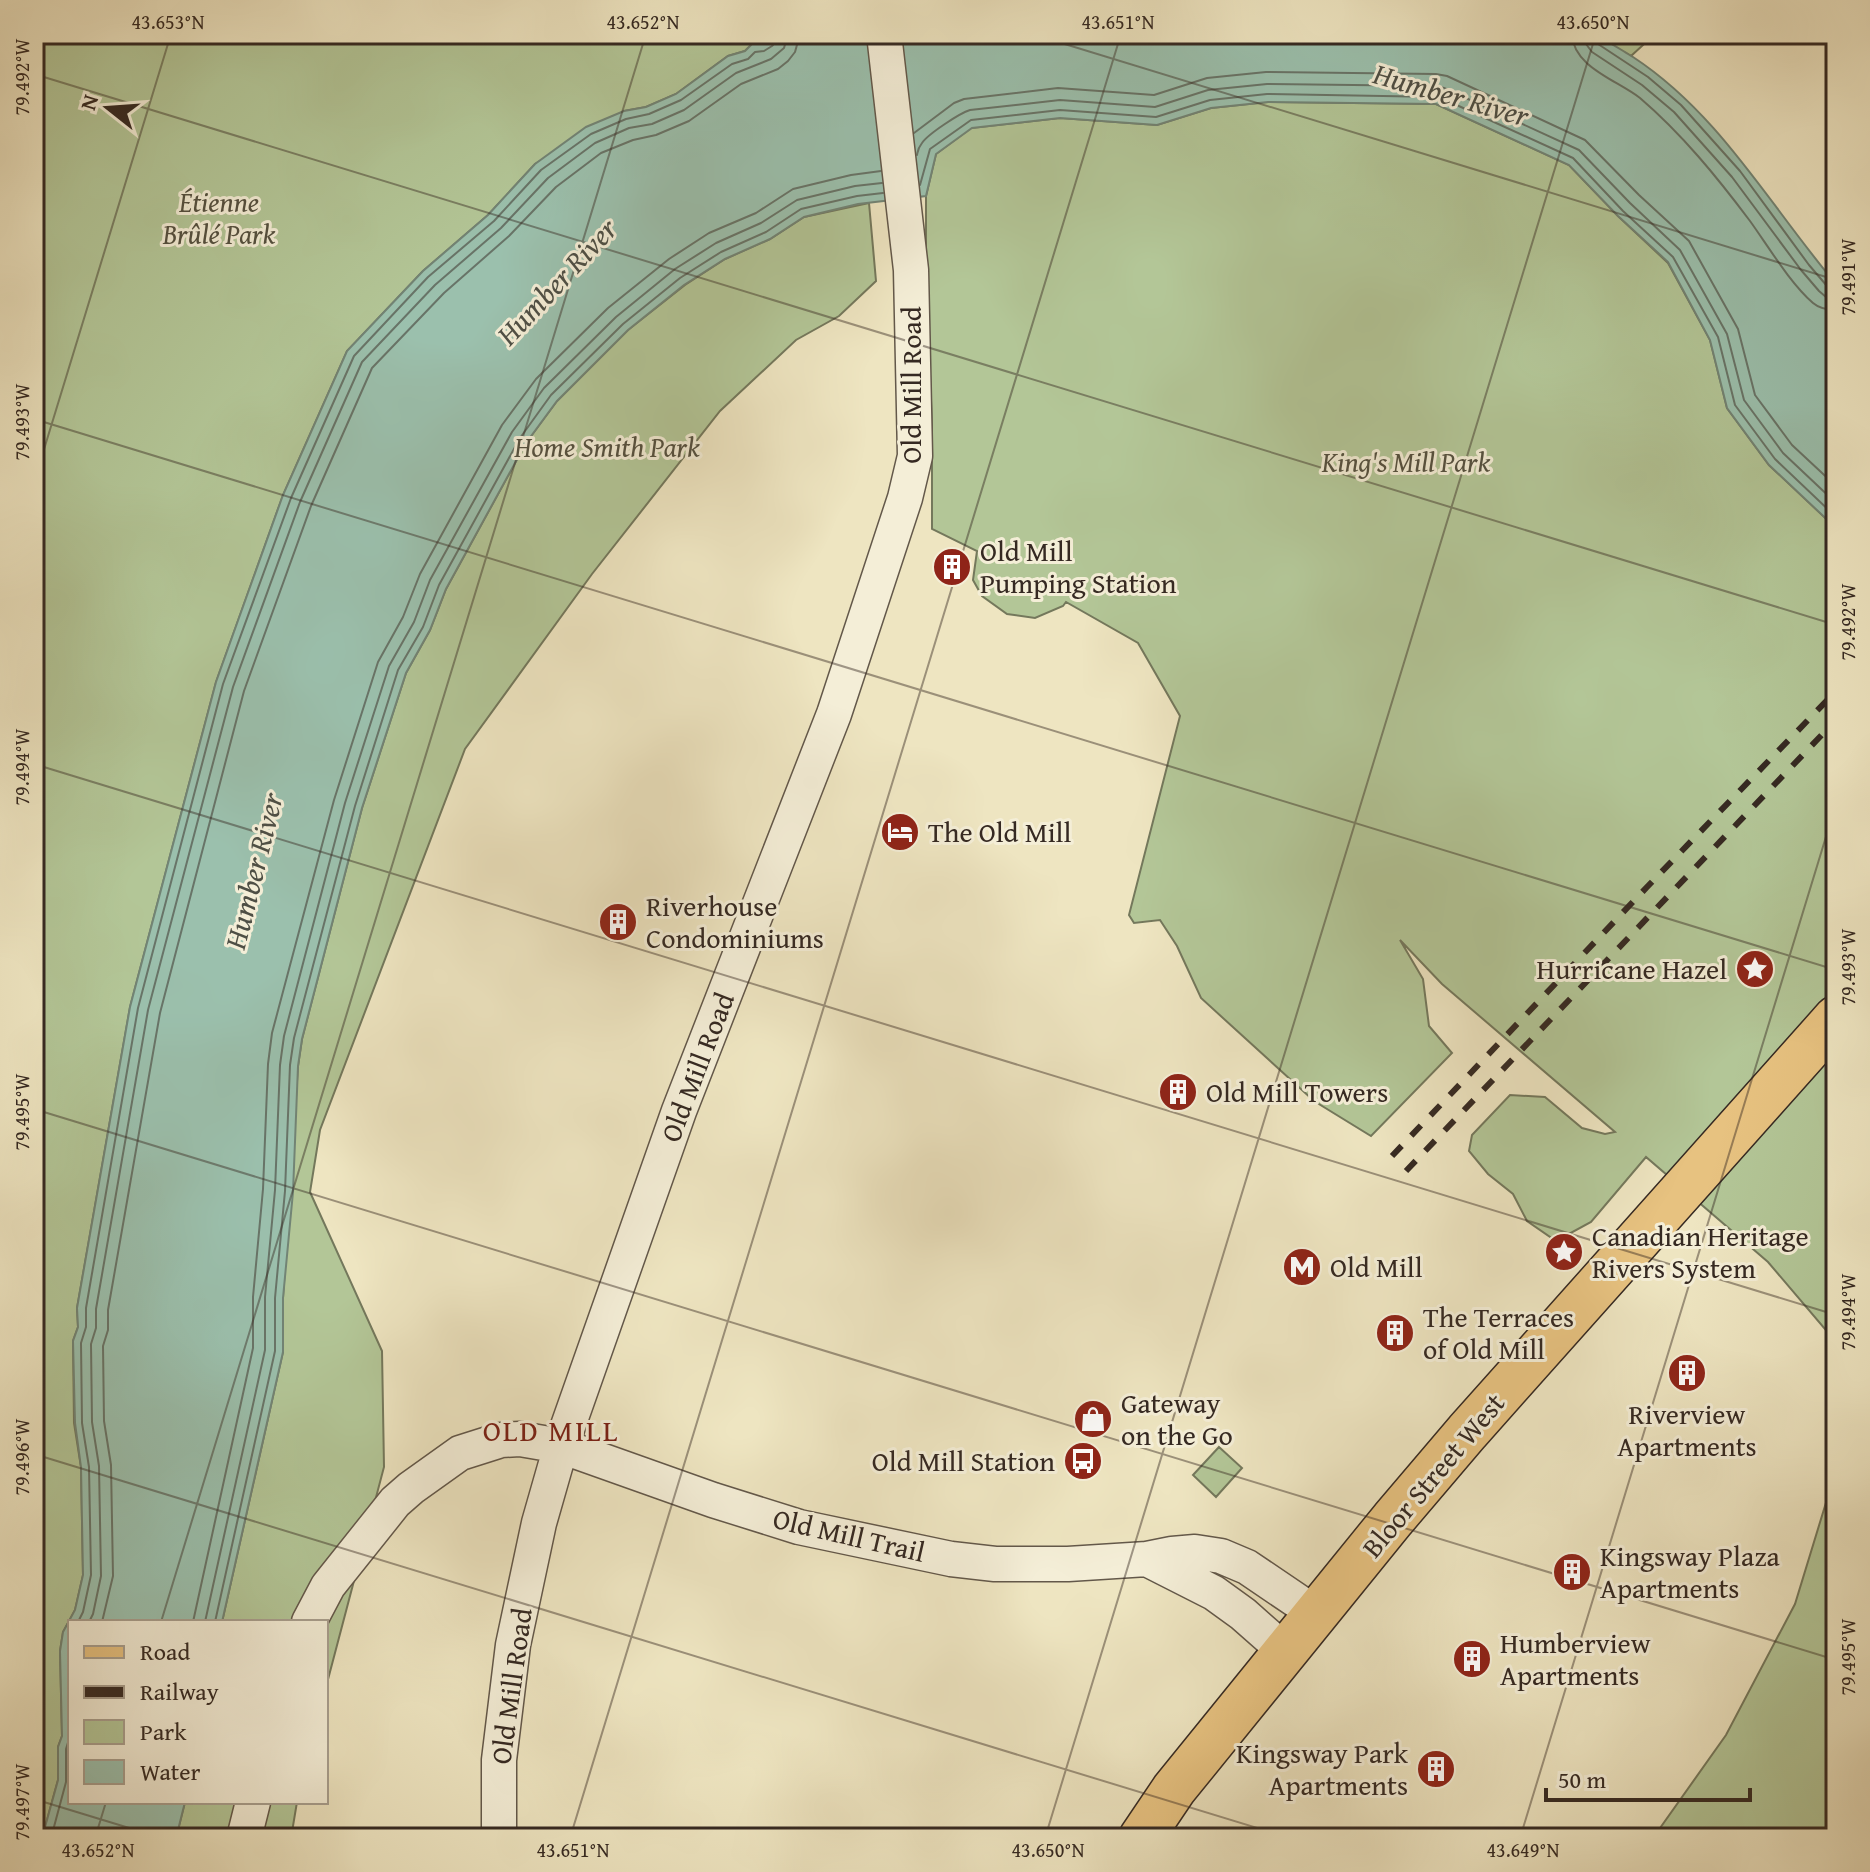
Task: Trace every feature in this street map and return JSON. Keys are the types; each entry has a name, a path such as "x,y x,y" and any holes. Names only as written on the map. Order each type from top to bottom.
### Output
{"main road":[{"name":"Bloor Street West","path":"1141,1838 1174,1789 1441,1462 1836,1018"}],"street":[{"name":"Old Mill Road","path":"499,1838 499,1760 513,1645 539,1523 561,1446 679,1111 834,714 905,498 915,456 911,270 884,34"},
{"name":"Old Mill Trail","path":"310,1620 328,1586 395,1502 460,1453 501,1440 520,1439 561,1446 799,1527 951,1559 995,1564 1068,1564 1147,1559 1195,1552 1221,1556 1247,1567 1315,1613"},
{"path":"1147,1559 1214,1593 1285,1651"},
{"path":"244,1838 252,1804"}],"green space":[{"name":"Étienne Brûlé Park","path":"34,34 772,34 762,43 752,44 745,51 728,56 676,94 646,107 624,111 535,164 488,215 423,271 347,351 283,495 216,682 130,1007 77,1308 78,1327 73,1341 74,1423 81,1467 83,1575 75,1610 63,1632 60,1651 62,1736 58,1747 58,1780 42,1838 34,1838"},
{"path":"1590,34 1655,34 1631,56"},
{"name":"King's Mill Park","path":"1268,102 1436,104 1569,165 1668,263 1710,340 1727,408 1769,465 1836,528 1836,1342 1768,1262 1646,1157 1591,1222 1556,1241 1527,1221 1513,1194 1488,1174 1469,1151 1472,1135 1510,1095 1545,1097 1582,1128 1605,1134 1615,1132 1442,984 1400,940 1423,979 1429,1026 1452,1053 1371,1136 1314,1101 1201,998 1177,946 1160,920 1134,923 1129,915 1180,716 1138,643 1066,602 1035,618 1007,614 982,596 973,580 977,551 932,529 926,196 936,154 971,128 1060,118 1157,125 1211,108"},
{"name":"Home Smith Park","path":"869,203 876,281 839,316 796,340 720,411 592,574 465,749 320,1130 310,1192 382,1351 384,1467 328,1679 328,1620 222,1620 283,1352 283,1298 302,1039 362,808 406,673 430,630 446,589 526,443 557,401 628,330 685,285 725,259 770,239 804,217"},
{"path":"1219,1447 1242,1468 1216,1497 1193,1475"},
{"path":"1836,1470 1836,1838 1653,1838 1726,1735 1795,1604"},
{"path":"184,1804 297,1804 291,1838 176,1838"}],"water":[{"name":"Humber River","path":"772,34 1590,34 1601,38 1664,80 1718,133 1836,284 1836,528 1769,465 1727,408 1710,340 1668,262 1569,165 1436,104 1268,102 1211,108 1157,125 1060,118 972,128 936,154 926,196 858,204 804,217 770,239 725,259 684,285 628,330 557,401 526,443 446,589 430,630 406,673 362,808 302,1039 283,1298 283,1352 222,1620 70,1620 83,1575 81,1467 75,1423 73,1341 78,1327 77,1308 130,1007 216,682 283,495 347,351 423,271 488,215 535,164 586,127 676,94 728,56 745,51 752,44 762,43"},
{"path":"68,1623 68,1804 184,1804 176,1838 42,1838 58,1780 58,1747 62,1736 60,1651"}],"railway":[{"path":"1392,1156 1836,691"},
{"path":"1406,1171 1836,720"}],"place":[{"name":"Old Mill Pumping Station","path":"952,567"},
{"name":"The Old Mill","path":"900,832"},
{"name":"Riverhouse Condominiums","path":"618,922"},
{"name":"Hurricane Hazel","path":"1755,969"},
{"name":"Old Mill Towers","path":"1178,1092"},
{"name":"Canadian Heritage Rivers System","path":"1564,1252"},
{"name":"Old Mill","path":"1302,1267"},
{"name":"The Terraces of Old Mill","path":"1395,1333"},
{"name":"Riverview Apartments","path":"1687,1373"},
{"name":"Gateway on the Go","path":"1093,1419"},
{"name":"Old Mill Station","path":"1083,1461"},
{"name":"Kingsway Plaza Apartments","path":"1572,1572"},
{"name":"Humberview Apartments","path":"1472,1659"},
{"name":"Kingsway Park Apartments","path":"1436,1769"}],"district":[{"name":"OLD MILL","path":"551,1431"}]}
